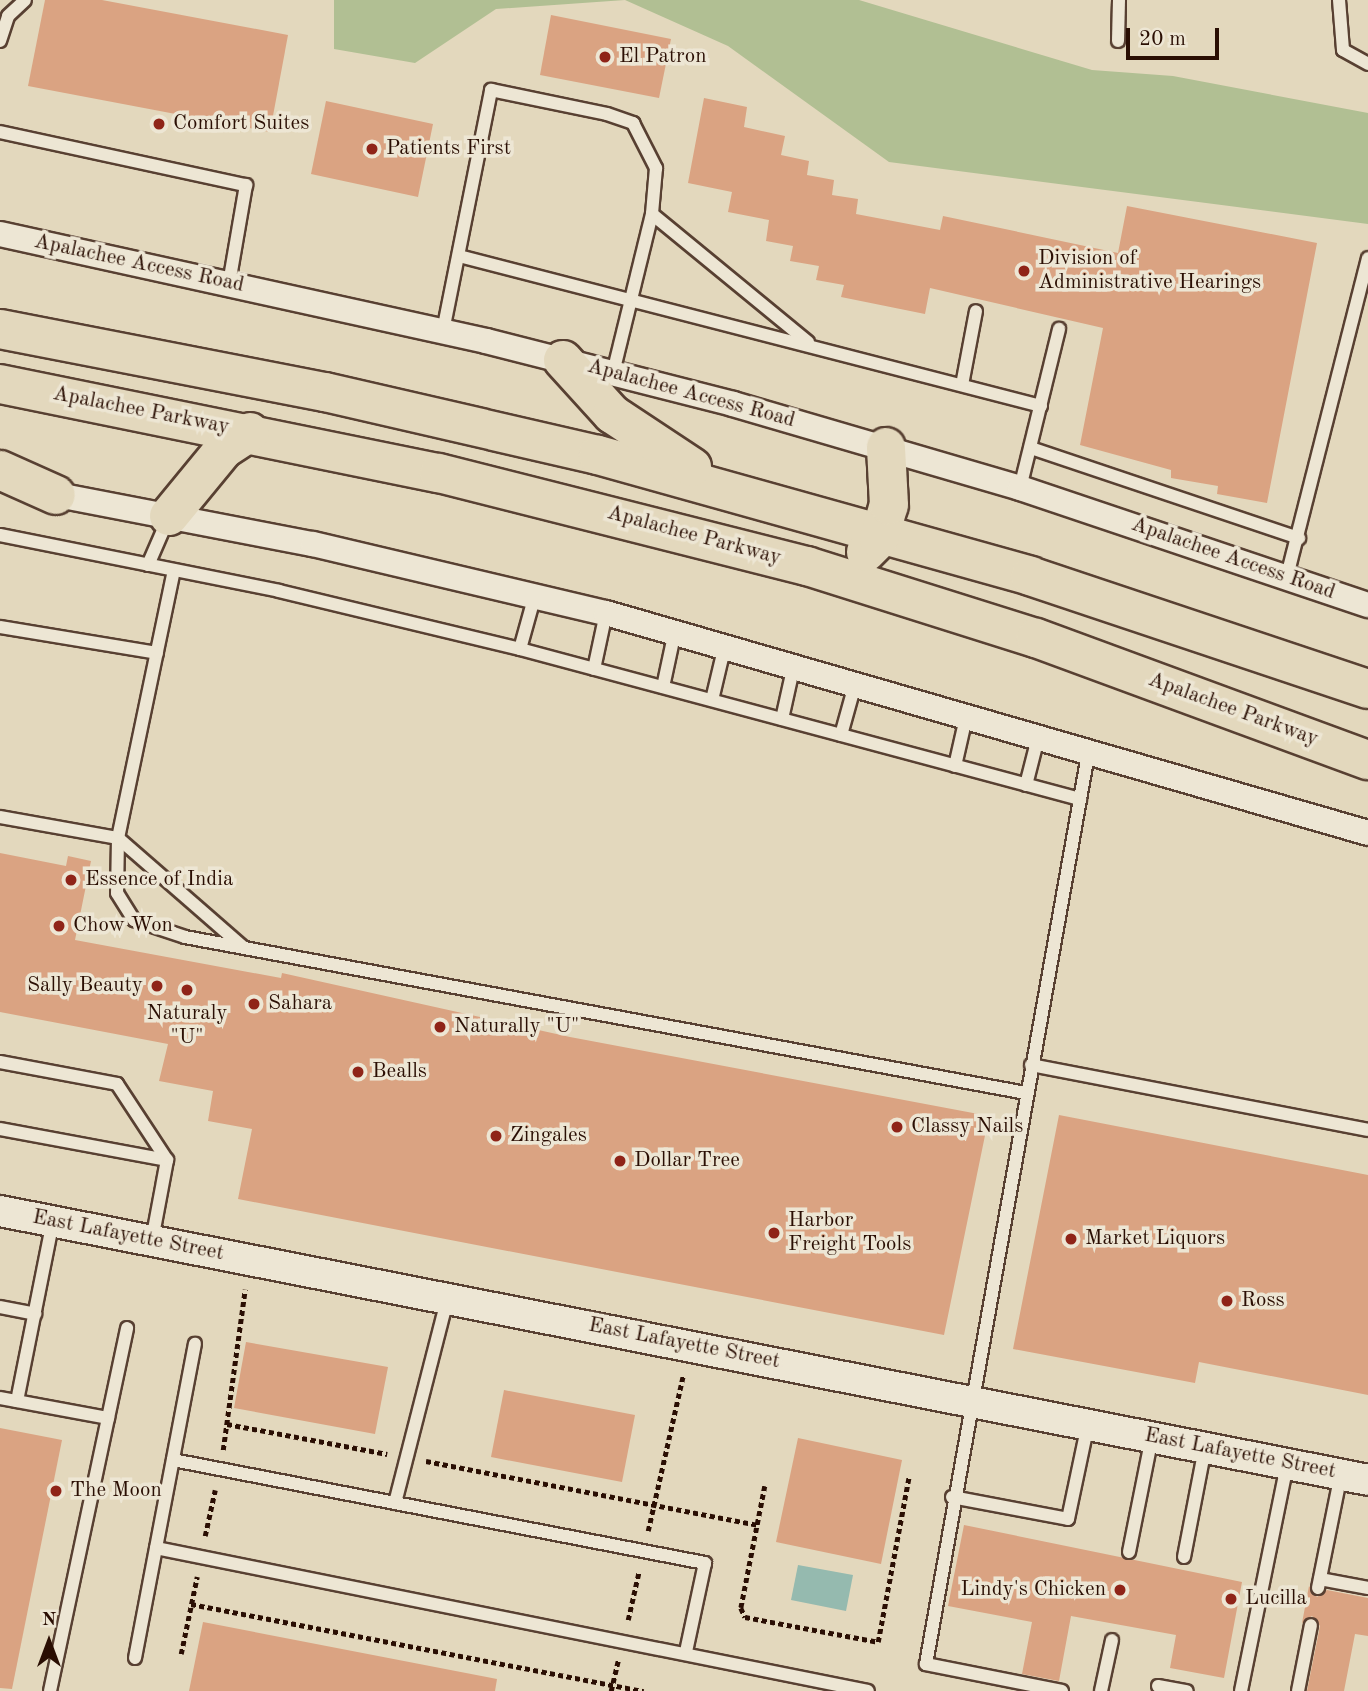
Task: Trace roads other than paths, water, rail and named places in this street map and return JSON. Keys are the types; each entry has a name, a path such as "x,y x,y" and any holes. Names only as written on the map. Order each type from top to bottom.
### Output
{"main road":[{"path":"0,329 436,415 751,496 882,532 1368,689"},
{"path":"563,360 587,391 643,437 751,496"},
{"name":"Apalachee Parkway","path":"0,384 250,432 807,566 1023,633 1368,760"},
{"path":"169,516 224,449 250,432"},
{"path":"807,566 856,557 882,532 890,494 886,447"},
{"path":"0,470 56,495"}],"street":[{"name":"Apalachee Access Road","path":"0,234 443,331 613,373 886,447 1020,488 1368,605"},
{"path":"0,484 169,516 606,613 967,713 1368,833"},
{"name":"East Lafayette Street","path":"0,1211 1354,1477"}],"lane":[{"path":"0,41 4,14 25,0"},
{"path":"1118,41 1119,0"},
{"path":"1339,0 1343,50 1368,65"},
{"path":"443,331 491,90 633,124 656,168 652,214 634,297 613,373"},
{"path":"0,132 246,185 229,282"},
{"path":"652,214 811,345"},
{"path":"459,256 634,297 1041,406"},
{"path":"1287,576 1299,538 1368,258"},
{"path":"962,385 976,311"},
{"path":"1020,488 1059,329"},
{"path":"1031,448 1299,538"},
{"path":"148,565 169,516"},
{"path":"0,535 174,570 520,649 1080,799"},
{"path":"174,570 118,838 117,893 134,920 243,947 1026,1093"},
{"path":"520,649 535,596"},
{"path":"594,668 606,613"},
{"path":"0,627 157,653"},
{"path":"663,687 675,631"},
{"path":"712,700 725,645"},
{"path":"782,719 794,664"},
{"path":"841,735 856,681"},
{"path":"955,766 967,713"},
{"path":"1026,785 1039,734"},
{"path":"1062,1691 926,1664 951,1497 1089,749"},
{"path":"0,817 118,838 243,947"},
{"path":"0,1062 117,1084 167,1160 152,1240"},
{"path":"1031,1065 1368,1129"},
{"path":"0,1129 167,1160"},
{"path":"17,1401 53,1221"},
{"path":"395,1503 448,1297"},
{"path":"0,1307 35,1314"},
{"path":"50,1691 127,1328"},
{"path":"135,1658 195,1344"},
{"path":"0,1398 108,1418"},
{"path":"951,1497 1068,1519 1088,1424"},
{"path":"1129,1552 1152,1437"},
{"path":"1184,1557 1205,1447"},
{"path":"173,1460 705,1563 686,1652"},
{"path":"1241,1691 1287,1463"},
{"path":"1354,1477 1319,1584 1368,1588"},
{"path":"156,1548 686,1652 868,1691"},
{"path":"1297,1691 1311,1625"},
{"path":"1101,1691 1112,1640"},
{"path":"1158,1685 1186,1691"}],"water":[{"path":"798,1565 853,1575 846,1611 791,1600"}],"place":[{"name":"El Patron","path":"605,57"},
{"name":"Comfort Suites","path":"159,124"},
{"name":"Patients First","path":"372,149"},
{"name":"Division of Administrative Hearings","path":"1024,271"},
{"name":"Essence of India","path":"71,880"},
{"name":"Chow Won","path":"59,926"},
{"name":"Sally Beauty","path":"157,986"},
{"name":"Naturaly \"U\"","path":"187,990"},
{"name":"Sahara","path":"254,1004"},
{"name":"Naturally \"U\"","path":"440,1027"},
{"name":"Bealls","path":"358,1072"},
{"name":"Classy Nails","path":"897,1127"},
{"name":"Zingales","path":"496,1136"},
{"name":"Dollar Tree","path":"620,1161"},
{"name":"Harbor Freight Tools","path":"774,1233"},
{"name":"Market Liquors","path":"1071,1239"},
{"name":"Ross","path":"1227,1301"},
{"name":"The Moon","path":"56,1491"},
{"name":"Lindy's Chicken","path":"1120,1590"},
{"name":"Lucilla","path":"1231,1599"}]}
